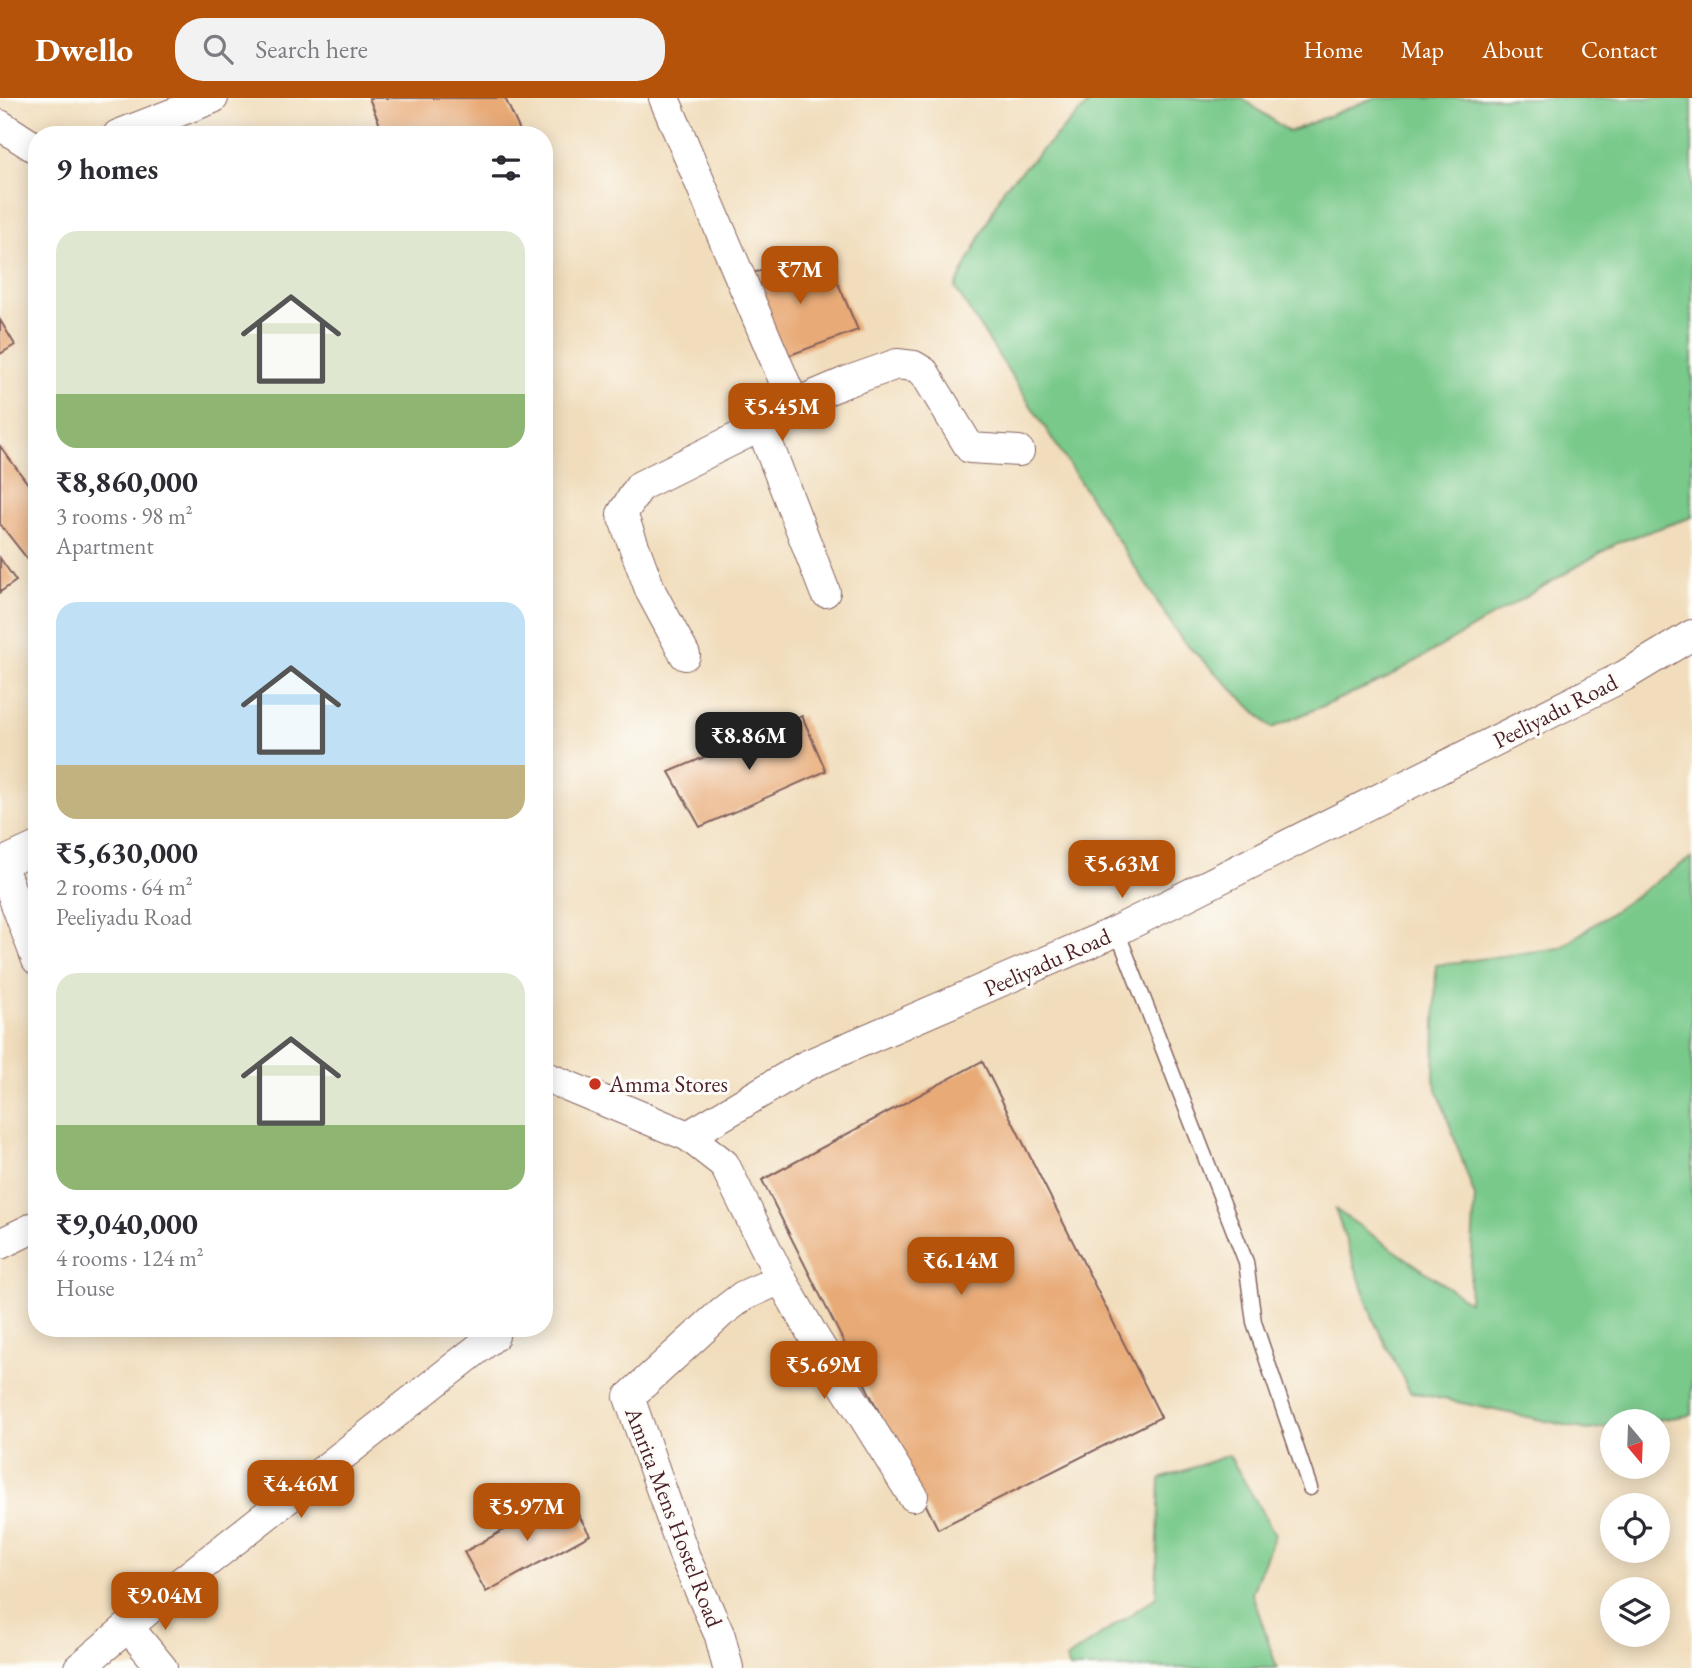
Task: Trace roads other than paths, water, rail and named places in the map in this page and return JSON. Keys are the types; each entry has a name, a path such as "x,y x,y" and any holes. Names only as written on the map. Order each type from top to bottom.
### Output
{"street":[{"path":"141,126 213,98"},
{"path":"664,98 794,404"},
{"path":"0,125 28,143"},
{"path":"685,655 651,592 622,514 640,486 761,426 794,404 897,364 914,366 924,372 970,448 1019,451"},
{"path":"761,426 825,592"},
{"name":"Peeliyadu Road","path":"688,1136 805,1066 1118,931 1625,676 1692,635"},
{"path":"28,851 1,864 28,936"},
{"path":"553,1080 688,1136 724,1164 781,1279 814,1337 913,1496"},
{"path":"0,1244 28,1230"},
{"name":"Amrita Mens Hostel Road","path":"727,1668 720,1636 685,1558 629,1397 732,1304 743,1296 781,1279"},
{"path":"79,1668 179,1584 493,1337"},
{"path":"129,1628 163,1668"}],"lane":[{"path":"1118,931 1246,1262 1254,1322 1310,1489"}],"place":[{"name":"Amma Stores","path":"595,1084"}]}
